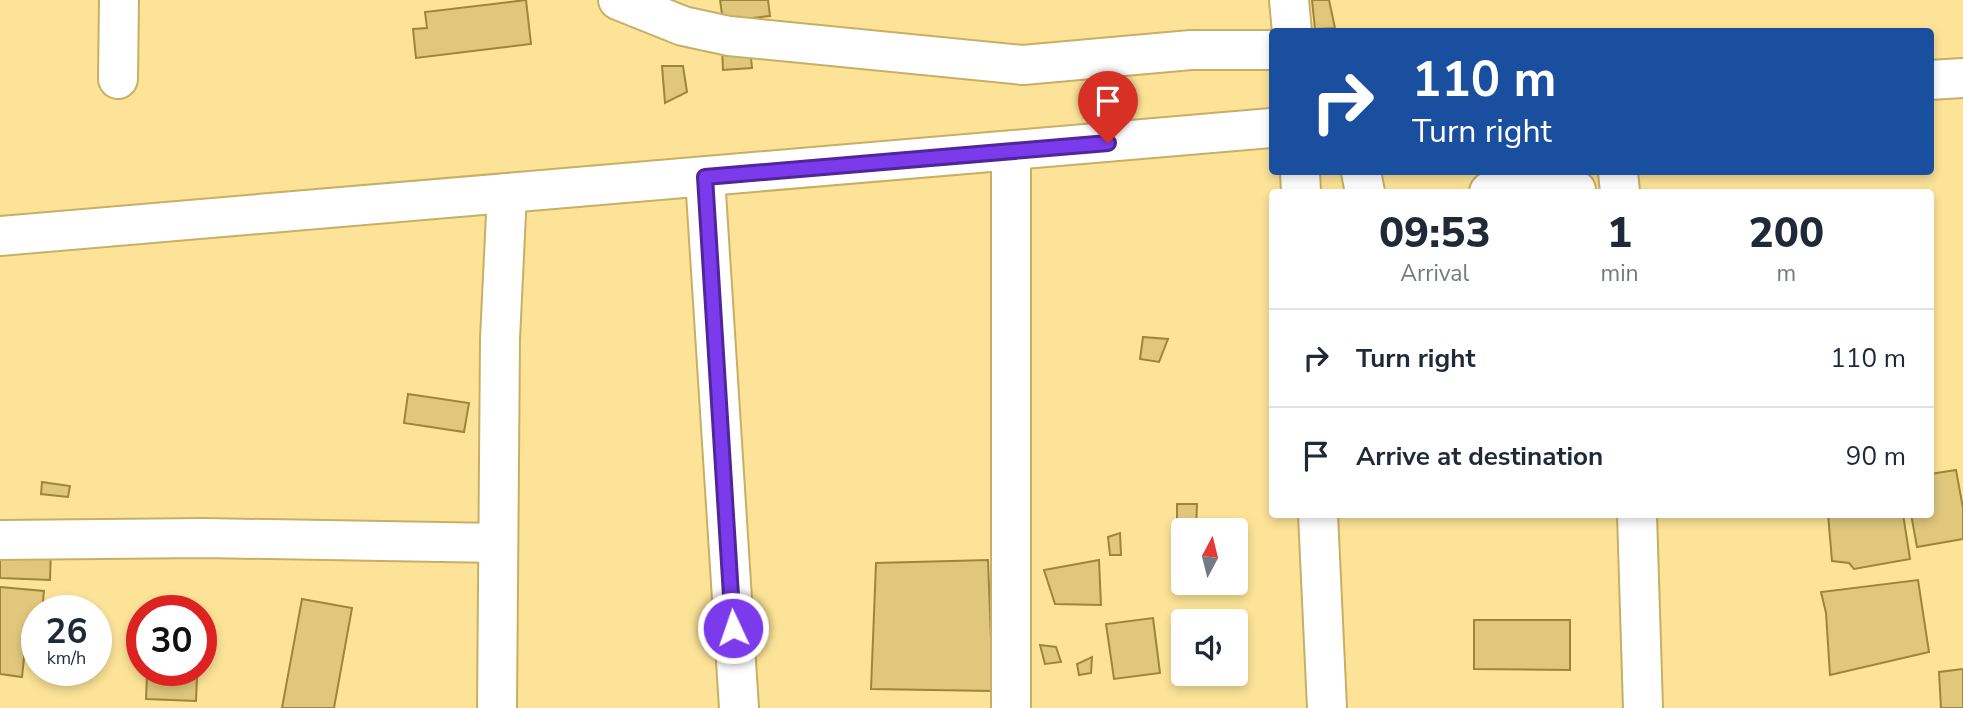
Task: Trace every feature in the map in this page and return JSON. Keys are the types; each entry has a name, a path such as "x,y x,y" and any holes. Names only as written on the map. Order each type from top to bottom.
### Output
{"street":[{"path":"118,79 119,0"},
{"path":"618,0 683,26 729,36 1023,65 1191,50 1269,50"},
{"path":"1289,0 1292,28"},
{"path":"1934,80 1963,78"},
{"path":"0,236 1269,128"},
{"path":"1011,151 1011,708"},
{"path":"705,177 738,708"},
{"path":"1527,189 1577,185"},
{"path":"497,708 500,339 507,193"},
{"path":"1318,518 1326,708"},
{"path":"1637,518 1643,708"},
{"path":"0,540 204,538 498,543"}],"building":[{"path":"526,0 531,44 416,58 413,29 427,28 425,12"},
{"path":"720,0 768,0 770,16 723,21"},
{"path":"1312,0 1329,0 1335,28 1315,28"},
{"path":"750,48 752,68 723,70 722,49"},
{"path":"662,66 683,66 687,92 665,103"},
{"path":"1143,337 1168,339 1159,362 1140,359"},
{"path":"408,394 469,403 464,432 404,423"},
{"path":"1956,470 1963,508 1963,539 1917,547 1912,518 1934,518 1934,473"},
{"path":"42,482 70,486 68,497 41,494"},
{"path":"1177,504 1197,504 1196,518 1177,518"},
{"path":"1828,518 1904,518 1910,559 1854,569 1849,563 1832,561"},
{"path":"1120,533 1121,555 1110,555 1108,537"},
{"path":"0,546 51,547 50,580 0,578"},
{"path":"988,560 993,691 871,689 876,563"},
{"path":"1099,560 1101,605 1055,604 1044,570"},
{"path":"1918,580 1929,652 1830,675 1826,613 1821,592"},
{"path":"0,587 44,591 44,595 21,595 21,677 0,674"},
{"path":"302,599 352,608 334,708 282,708"},
{"path":"1153,618 1160,673 1114,679 1106,624"},
{"path":"1474,620 1570,620 1570,670 1474,669"},
{"path":"1040,645 1056,647 1061,662 1045,664"},
{"path":"1092,657 1091,673 1079,675 1077,664"},
{"path":"1963,669 1963,708 1941,708 1939,672"},
{"path":"147,686 197,686 196,701 146,699"}],"route":[{"path":"733,628 705,177 1108,143"}]}
